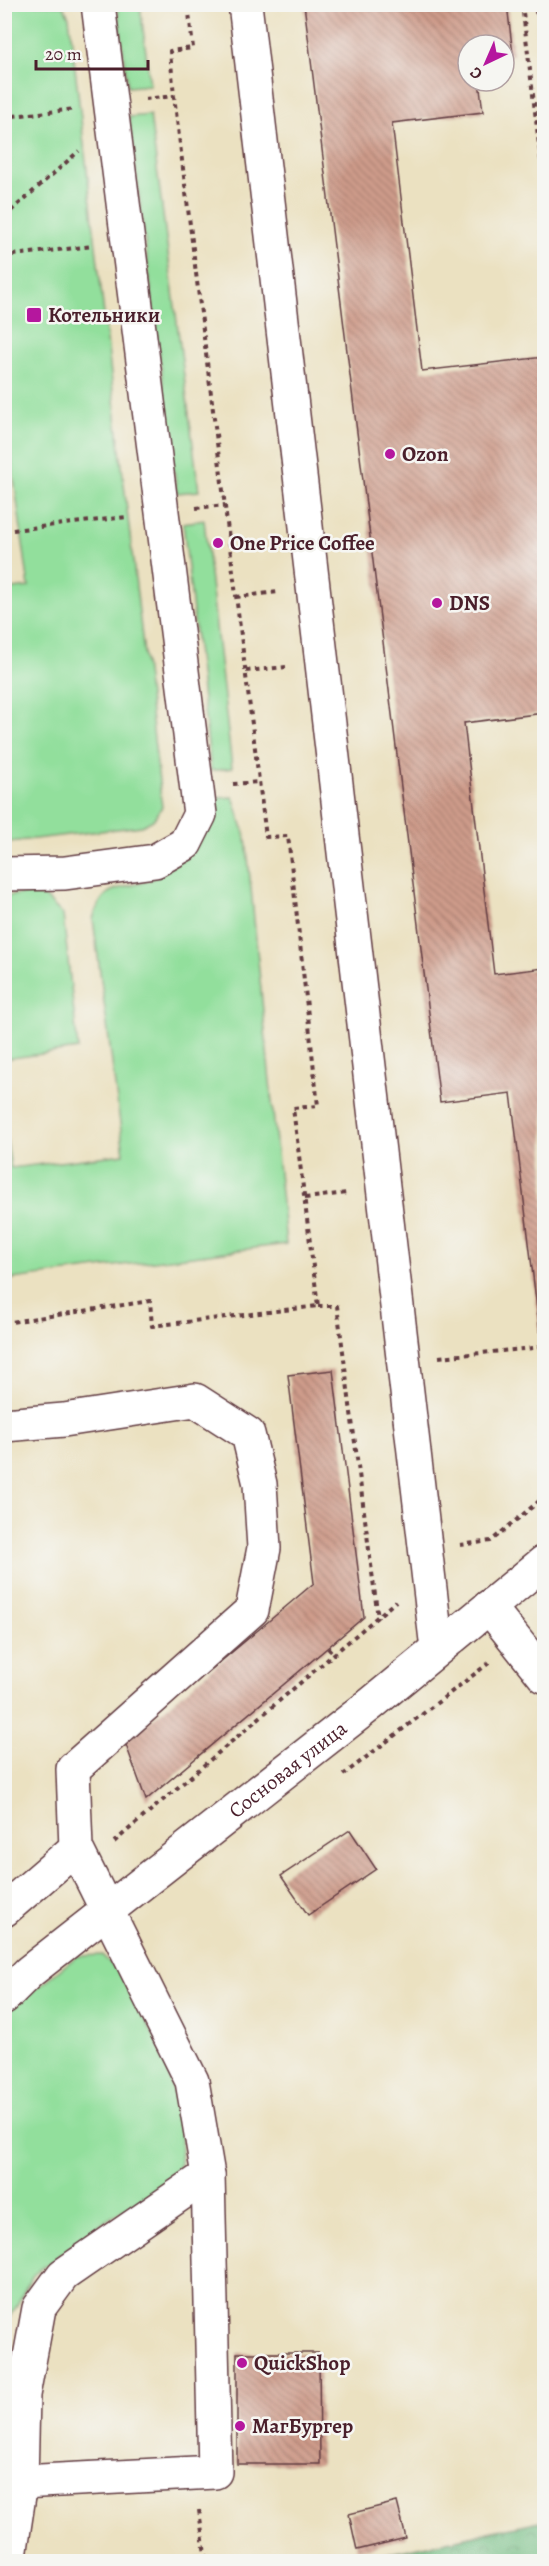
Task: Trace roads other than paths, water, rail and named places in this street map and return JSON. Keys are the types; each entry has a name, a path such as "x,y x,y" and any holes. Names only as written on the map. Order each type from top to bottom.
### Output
{"street":[{"path":"4,874 65,873 155,861 185,844 200,814 98,4"},
{"path":"245,4 426,1574 437,1649"},
{"path":"4,1425 64,1419 195,1400 248,1434 260,1484 264,1548 252,1610 73,1769 76,1848 192,2081 208,2175 215,2472 21,2482"},
{"name":"Сосновая улица","path":"4,1997 17,1975 108,1910 544,1562"},
{"path":"489,1607 544,1676"},
{"path":"4,1910 76,1848"},
{"path":"9,2562 21,2482 23,2395 39,2308 63,2275 208,2175"}],"place":[{"name":"Котельники","path":"34,315"},
{"name":"Ozon","path":"390,454"},
{"name":"One Price Coffee","path":"218,543"},
{"name":"DNS","path":"437,603"},
{"name":"QuickShop","path":"242,2363"},
{"name":"МагБургер","path":"240,2426"}]}
